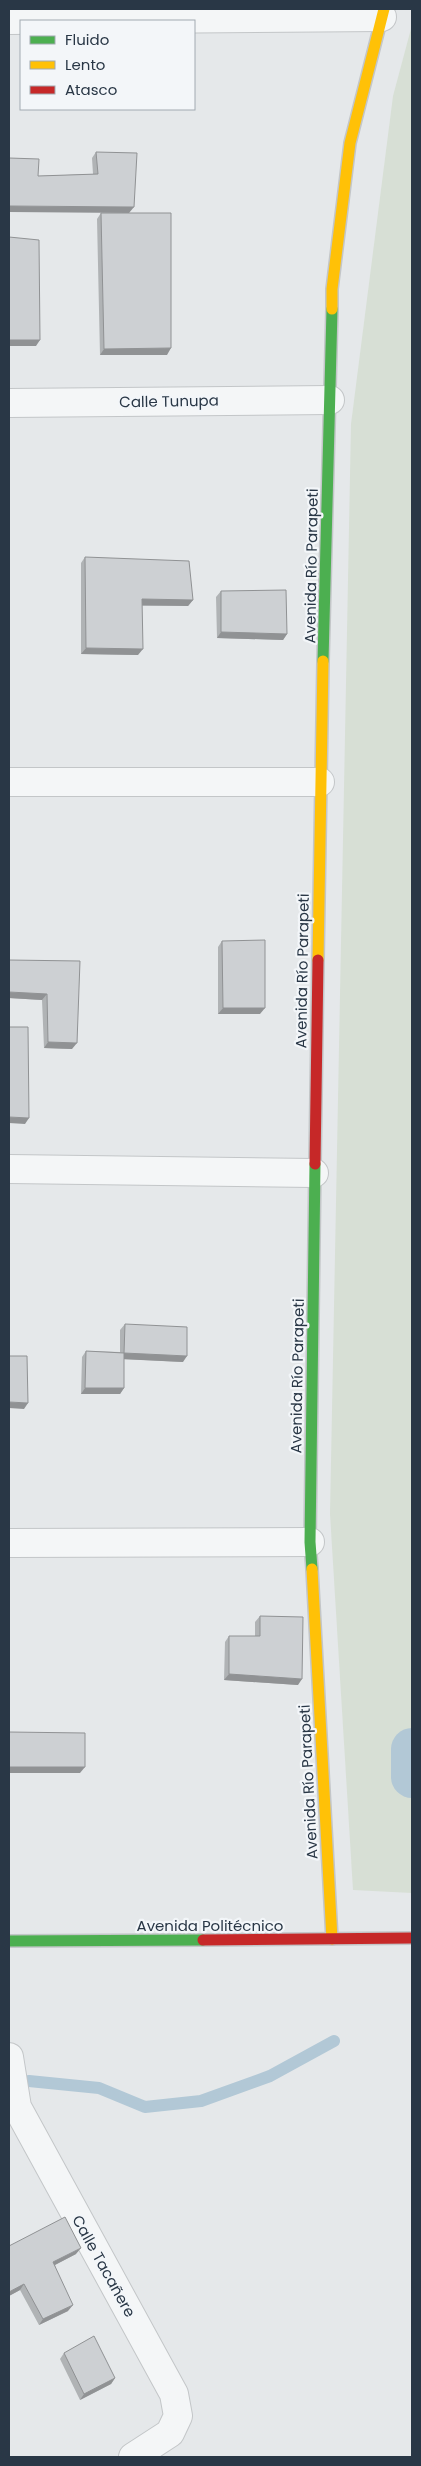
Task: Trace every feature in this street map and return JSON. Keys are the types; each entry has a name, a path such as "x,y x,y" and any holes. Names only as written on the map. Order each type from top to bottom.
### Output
{"main road":[{"name":"Avenida Río Parapeti","path":"332,1939 310,1542 320,782 332,289 350,143 383,13"},
{"name":"Avenida Politécnico","path":"9,1941 412,1938"}],"street":[{"path":"9,20 383,13"},
{"name":"Calle Tunupa","path":"9,403 330,400"},
{"path":"9,782 320,782"},
{"path":"9,1169 314,1173"},
{"path":"9,1543 310,1542"},
{"name":"Calle Tacañere","path":"9,2057 17,2107 174,2394 178,2416 170,2433 133,2457"}],"shaded area":[{"path":"412,25 412,1893 353,1890 330,1514 351,424 393,96"}],"building":[{"path":"96,152 137,153 134,207 9,206 9,158 39,159 38,176 98,174"},
{"path":"101,213 171,213 171,348 104,349"},
{"path":"9,237 39,240 40,340 9,340"},
{"path":"85,557 189,561 193,600 142,599 143,649 86,648"},
{"path":"286,590 287,634 221,632 221,591"},
{"path":"265,940 265,1008 223,1008 222,941"},
{"path":"9,960 80,961 77,1043 48,1042 47,994 9,992"},
{"path":"9,1027 28,1027 29,1118 9,1117"},
{"path":"125,1324 187,1327 187,1356 124,1353"},
{"path":"86,1351 124,1353 124,1388 85,1388"},
{"path":"9,1356 27,1356 28,1403 9,1402"},
{"path":"260,1616 303,1617 302,1679 229,1674 229,1636 260,1636"},
{"path":"9,1732 85,1733 85,1767 9,1767"},
{"path":"65,2217 81,2248 53,2262 73,2305 43,2319 24,2284 9,2292 9,2246"},
{"path":"94,2336 115,2378 84,2394 64,2353"}],"waterway":[{"path":"412,1749 412,1777"},
{"path":"29,2081 99,2088 145,2107 201,2101 270,2076 334,2041"}],"traffic: fast":[{"path":"323,661 332,309"},
{"path":"312,1569 310,1542 315,1164"},
{"path":"9,1941 203,1940"}],"traffic: slow":[{"path":"332,309 332,289 350,143 384,9"},
{"path":"318,960 323,661"},
{"path":"312,1569 332,1939"}],"traffic: jam":[{"path":"315,1164 318,960"},
{"path":"203,1940 412,1938"}]}
